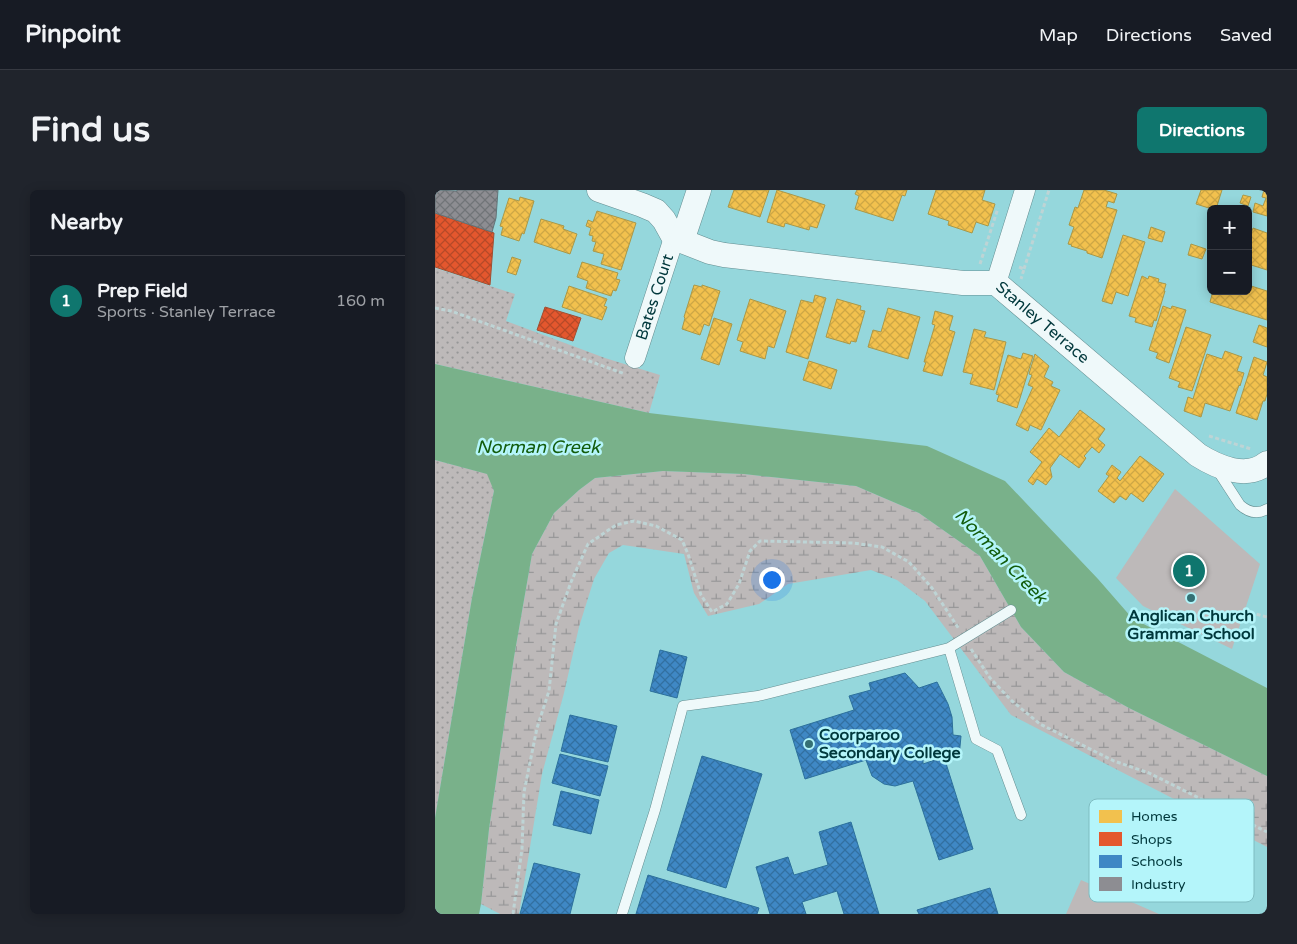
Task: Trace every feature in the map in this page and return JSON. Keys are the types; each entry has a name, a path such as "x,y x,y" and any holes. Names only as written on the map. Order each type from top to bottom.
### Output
{"street":[{"path":"599,190 655,211 678,240"},
{"path":"678,240 699,190"},
{"path":"995,283 1025,190"},
{"name":"Stanley Terrace","path":"678,240 710,252 735,256 963,284 995,283 1203,458 1241,471 1253,470 1263,466"},
{"name":"Bates Court","path":"632,367 678,240"}],"lane":[{"path":"1213,463 1239,506 1254,512 1262,512 1267,509"},
{"path":"623,914 655,810 683,706 758,696 949,648 1011,610"},
{"path":"949,648 976,739 997,750 1021,814"}],"path":[{"path":"1024,269 1049,190"},
{"path":"979,265 998,207"},
{"path":"435,308 451,311 517,336 632,367"},
{"path":"513,914 523,849 524,792 537,728 549,691 557,624 571,582 588,544 615,525 634,521 656,526 682,540 689,554 701,595 712,612 727,604 739,584 750,551 760,541 853,543 882,547 909,562 933,588 990,678 1012,701 1040,724 1114,761 1149,773 1201,799"},
{"path":"1244,611 1267,617"},
{"path":"1254,826 1267,832"}],"green space":[{"path":"435,268 515,294 506,321 605,358 660,375 649,413 435,364"},
{"path":"435,460 488,474 494,491 472,598 435,818"},
{"path":"663,471 744,474 856,486 919,513 980,556 1021,627 1064,672 1129,708 1267,776 1267,847 1254,840 1254,799 1174,799 1011,715 925,601 897,580 871,570 788,584 759,604 708,616 694,593 684,554 623,545 609,553 594,579 579,627 564,693 542,774 519,914 500,914 481,904 489,829 514,657 532,554 554,513 595,478"},
{"name":"Anglican Church Grammar School","path":"1175,489 1260,564 1232,649 1143,606 1116,578"},
{"path":"1081,880 1089,883 1089,902 1131,902 1159,914 1066,914"}],"water":[{"name":"Norman Creek","path":"435,364 649,413 927,446 1005,481 1098,579 1132,618 1267,688 1267,776 1129,708 1064,672 1021,627 980,556 919,513 856,486 744,474 663,471 595,478 554,513 532,554 514,657 489,829 479,914 435,914 435,818 472,598 494,491 487,474 435,460"}],"building: Homes":[{"path":"734,190 769,190 760,217 728,207"},
{"path":"777,190 825,205 817,228 810,226 809,230 785,223 784,227 767,222"},
{"path":"857,190 907,190 905,196 902,195 893,221 855,209 859,196 855,194"},
{"path":"936,190 985,190 982,200 995,204 988,226 976,222 972,233 948,225 949,221 928,214"},
{"path":"1084,190 1104,190 1117,194 1114,203 1108,201 1106,207 1117,210 1102,258 1068,244 1074,227 1069,225 1075,207 1078,208"},
{"path":"1201,190 1222,190 1217,205 1207,205 1207,207 1196,204"},
{"path":"1264,190 1267,190 1267,216 1253,212 1255,203 1263,206 1266,198 1262,197"},
{"path":"1243,195 1251,197 1248,205 1240,203"},
{"path":"520,197 534,201 524,234 522,233 519,241 501,235 503,227 500,226 509,198 519,201"},
{"path":"597,211 636,223 621,270 601,264 604,254 593,251 596,242 592,241 593,236 589,235 591,228 586,226 588,220 593,222"},
{"path":"541,219 564,226 563,229 577,234 570,254 534,242"},
{"path":"1151,227 1165,232 1162,242 1148,238"},
{"path":"1253,228 1267,233 1267,270 1252,265"},
{"path":"1123,235 1145,242 1128,296 1116,292 1112,304 1102,301"},
{"path":"1191,244 1206,249 1202,259 1188,255"},
{"path":"512,257 521,260 516,275 507,272"},
{"path":"582,262 618,273 616,279 620,280 616,291 613,290 611,296 586,288 588,281 577,277"},
{"path":"1142,276 1148,279 1149,276 1159,279 1158,282 1166,284 1156,321 1154,320 1152,327 1135,322 1136,318 1129,316"},
{"path":"694,285 702,287 702,285 720,291 709,326 704,324 700,335 682,329"},
{"path":"569,286 607,299 604,306 607,307 602,320 562,307"},
{"path":"1252,286 1267,291 1267,320 1210,302 1212,295 1252,295"},
{"path":"815,295 826,298 808,359 786,352 801,300 813,303"},
{"path":"750,299 786,311 774,348 768,346 765,359 740,351 743,342 737,340"},
{"path":"837,299 861,306 860,310 865,311 856,342 851,341 850,344 826,337"},
{"path":"1163,306 1171,309 1172,306 1186,310 1169,363 1156,358 1158,353 1149,350"},
{"path":"888,308 920,317 908,359 868,347 873,330 881,332"},
{"path":"935,311 953,316 949,330 955,332 942,376 923,371 935,325 932,324"},
{"path":"714,318 732,324 719,365 701,359"},
{"path":"1259,325 1267,328 1267,347 1253,342"},
{"path":"1186,327 1211,335 1192,391 1178,387 1180,382 1169,378"},
{"path":"974,329 986,332 984,337 1006,342 994,390 970,384 973,374 963,372"},
{"path":"1225,351 1242,357 1237,371 1244,373 1230,411 1205,403 1201,417 1184,411 1188,397 1193,399 1207,354 1222,359"},
{"path":"1023,353 1033,356 1017,408 997,401 999,395 996,394 1008,355 1021,359"},
{"path":"1035,354 1049,366 1044,377 1053,382 1051,386 1060,390 1041,430 1030,425 1028,431 1016,425 1033,387 1028,385 1032,375 1029,374"},
{"path":"1254,357 1267,362 1263,375 1267,377 1267,394 1257,420 1236,413"},
{"path":"809,361 837,370 831,389 803,380"},
{"path":"1080,410 1105,429 1098,439 1105,445 1099,453 1092,447 1084,456 1086,458 1079,468 1060,454 1050,468 1052,477 1046,485 1037,479 1033,485 1028,481 1042,462 1030,452 1049,428 1059,437"},
{"path":"1140,456 1164,474 1143,502 1131,493 1126,500 1120,496 1114,503 1098,491 1109,476 1106,474 1112,465 1121,472 1117,478 1120,481"}],"building: Shops":[{"path":"435,213 494,233 490,285 435,267"},
{"path":"545,307 581,318 573,341 537,330"}],"building: Schools":[{"path":"660,650 687,657 677,698 650,691"},
{"path":"905,673 919,688 937,682 952,717 953,735 961,736 959,757 923,755 923,764 944,757 973,849 939,860 913,781 895,786 884,784 872,776 866,760 805,779 790,730 854,710 849,696 871,690 869,683"},
{"path":"570,715 617,726 608,762 561,751"},
{"path":"560,754 608,766 600,796 552,783"},
{"path":"702,756 762,774 726,888 667,870"},
{"path":"561,791 599,800 591,834 553,825"},
{"path":"851,822 879,914 844,914 837,891 802,902 806,914 770,914 756,867 788,857 794,875 828,865 819,832"},
{"path":"534,863 580,874 570,914 520,914"},
{"path":"648,875 759,908 757,914 636,914"},
{"path":"990,888 998,914 919,914 917,910"}],"building: Industry":[{"path":"435,190 498,190 496,218 492,232 435,213"}],"place":[{"name":"Prep Field","path":"1189,571"},
{"name":"Anglican Church Grammar School","path":"1191,598"},
{"name":"Coorparoo Secondary College","path":"809,744"}]}
